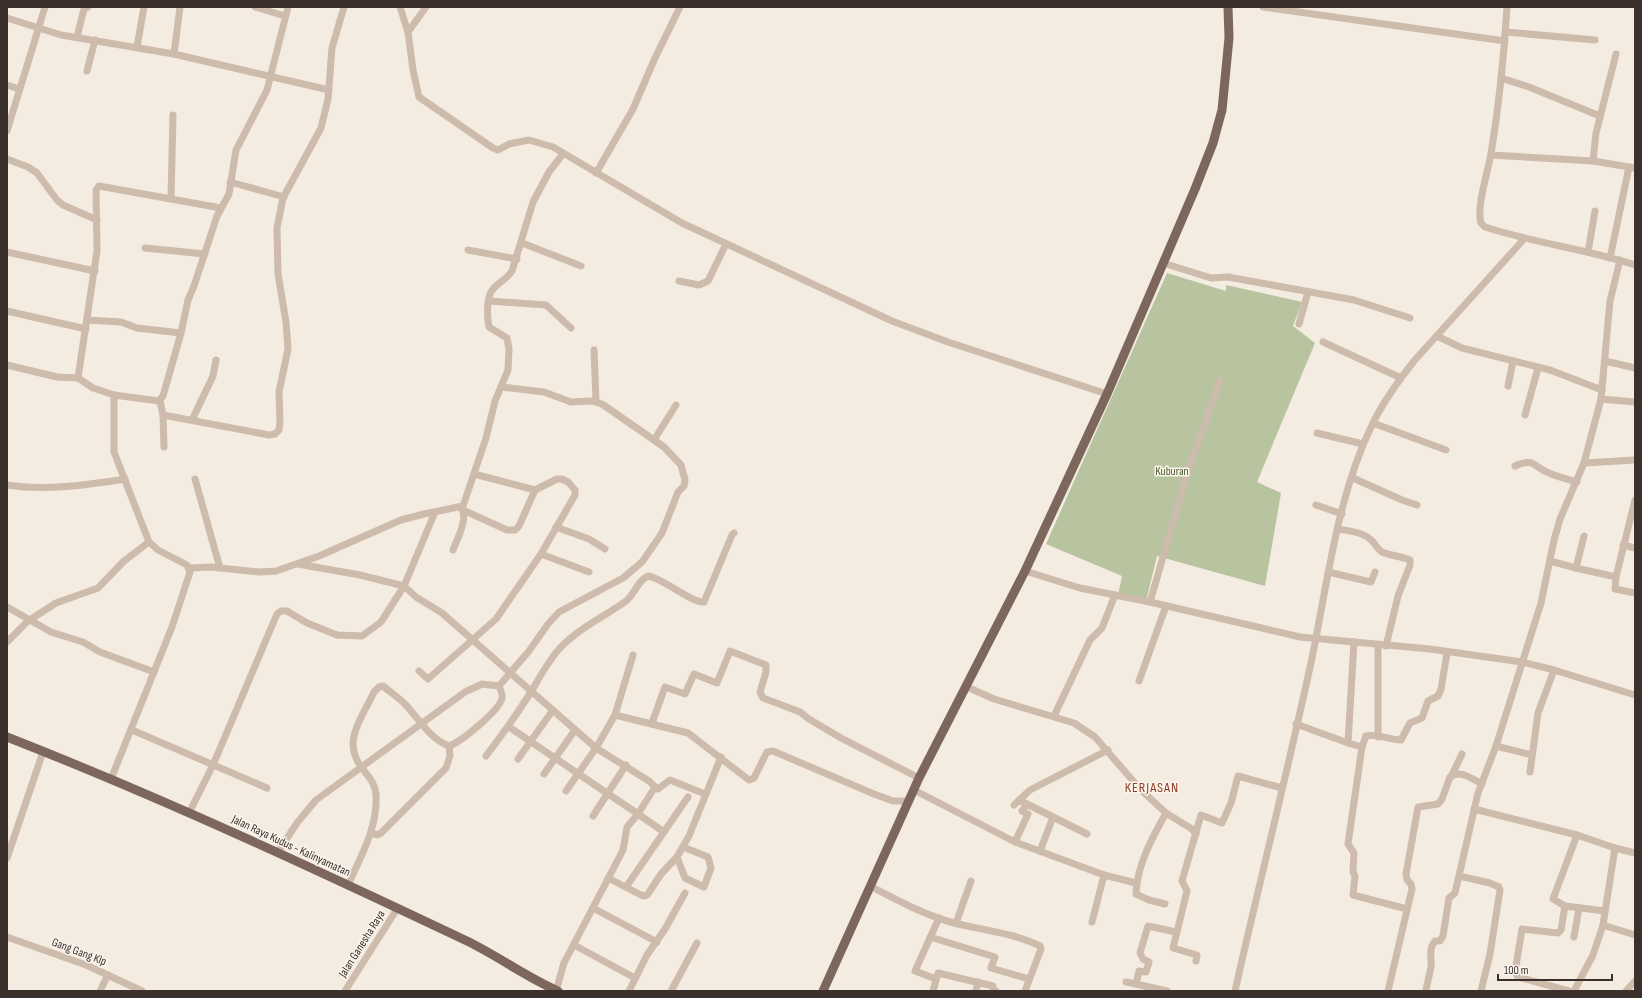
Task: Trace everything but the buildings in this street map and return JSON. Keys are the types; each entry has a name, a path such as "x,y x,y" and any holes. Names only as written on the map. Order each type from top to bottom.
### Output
{"main road":[{"path":"823,991 914,790 1025,571 1107,394 1163,263 1217,130 1226,75 1229,38 1228,7"},
{"name":"Jalan Raya Kudus - Kalinyamatan","path":"7,737 111,779 278,852 477,946 557,991"}],"street":[{"path":"7,131 45,7"},
{"path":"77,37 84,9 88,7"},
{"path":"136,47 144,7"},
{"path":"174,54 180,7"},
{"path":"254,7 286,16"},
{"path":"164,447 163,415 160,401 163,396 181,333 188,300 221,208 229,194 236,150 267,90 272,76 288,7"},
{"path":"163,415 269,435 275,434 279,430 279,392 288,350 286,322 278,274 277,228 284,197 321,128 329,90 332,48 344,7"},
{"path":"400,7 408,32 412,70 419,97 493,148 498,150 509,144 529,140 553,147 657,210 726,244 892,321 948,342 1107,394"},
{"path":"408,32 426,7"},
{"path":"596,173 633,108 680,7"},
{"path":"1263,7 1505,41"},
{"path":"1507,7 1501,78 1491,155 1480,212 1481,223 1485,227 1524,239 1588,252 1635,265"},
{"path":"7,18 38,28 77,37 174,54 329,90"},
{"path":"1506,32 1595,40"},
{"path":"87,72 95,40"},
{"path":"1593,161 1600,116 1616,54"},
{"path":"1501,78 1529,87 1600,116"},
{"path":"7,86 20,88"},
{"path":"171,198 173,115"},
{"path":"453,550 461,530 462,509 489,429 495,401 508,370 507,338 489,327 488,301 492,289 509,276 522,243 536,198 549,172 563,154"},
{"path":"1491,155 1593,161 1632,168 1610,258"},
{"path":"7,159 28,167 37,174 63,205 97,220"},
{"path":"230,182 284,197"},
{"path":"78,378 95,271 98,239 95,198 96,190 100,186 221,208"},
{"path":"1588,252 1595,211"},
{"path":"1235,991 1282,788 1338,529 1363,444 1373,423 1401,378 1414,361 1524,239"},
{"path":"522,243 581,266"},
{"path":"679,281 700,285 708,281 726,244"},
{"path":"145,248 205,254"},
{"path":"468,250 516,259"},
{"path":"7,252 95,271"},
{"path":"1426,991 1431,965 1430,953 1433,943 1440,940 1443,936 1449,898 1455,893 1474,809 1496,746 1541,603 1560,519 1584,463 1601,399 1610,301 1620,260"},
{"path":"1163,263 1211,278 1228,277 1354,300 1410,318"},
{"path":"1299,324 1308,292"},
{"path":"488,301 546,305 571,328"},
{"path":"7,311 86,329"},
{"path":"87,320 121,322 137,328 181,333"},
{"path":"1437,336 1462,348 1538,368 1602,390"},
{"path":"1323,342 1401,378"},
{"path":"594,350 596,402"},
{"path":"192,420 213,376 216,360"},
{"path":"1508,386 1513,361"},
{"path":"1605,361 1635,368"},
{"path":"7,365 57,377 78,378 93,388 114,395 160,401"},
{"path":"1525,415 1538,368"},
{"path":"1150,602 1187,474 1220,380"},
{"path":"499,686 529,651 548,624 559,612 623,578 642,562 657,542 675,497 684,486 685,480 681,465 654,440 596,402 571,402 544,392 501,387"},
{"path":"114,395 114,452 149,542 158,550 190,568 220,568 271,572 298,564 395,523 435,512 462,509 507,530 515,530 519,526 535,490 557,479 568,482 573,486 574,495 541,554 496,619 428,679 419,671"},
{"path":"1601,399 1635,402"},
{"path":"654,440 676,405"},
{"path":"1373,423 1446,450"},
{"path":"1316,433 1363,444"},
{"path":"1584,463 1635,460"},
{"path":"1515,466 1524,462 1532,462 1549,474 1577,482"},
{"path":"474,474 535,490"},
{"path":"1353,478 1402,500 1417,505"},
{"path":"7,485 49,486 125,479"},
{"path":"195,479 220,568"},
{"path":"1635,500 1623,545 1615,589 1635,593"},
{"path":"1316,506 1342,514"},
{"path":"189,813 213,765 277,614 281,611 287,611 307,623 337,634 362,636 381,622 404,586 435,512"},
{"path":"556,528 589,539 605,549"},
{"path":"1338,529 1357,533 1366,537 1384,552 1410,560 1410,565 1398,596 1386,646"},
{"path":"486,756 509,727 559,649 576,632 611,612 630,598 646,577 650,576 677,588 692,598 704,602 734,533"},
{"path":"1576,568 1584,536"},
{"path":"7,642 28,621 56,603 98,588 124,561 149,542"},
{"path":"1623,545 1635,548"},
{"path":"541,554 589,572"},
{"path":"1550,561 1616,578"},
{"path":"298,564 368,577 404,586 416,597 451,620 596,748 626,765 658,789 670,780 705,794"},
{"path":"111,779 132,730 189,580 190,568"},
{"path":"1025,571 1080,588 1150,602 1300,637 1430,649 1447,653 1522,662 1554,670 1635,695"},
{"path":"1328,572 1371,582 1375,572"},
{"path":"1054,716 1090,640 1102,628 1115,595"},
{"path":"1139,681 1166,606"},
{"path":"7,607 28,621 51,632 83,642 100,652 154,672"},
{"path":"1348,742 1354,642"},
{"path":"1378,645 1378,736"},
{"path":"652,723 665,687 685,694 694,674 717,683 730,651 766,665 766,672 760,692 763,698 800,712 841,738 920,778"},
{"path":"1407,909 1353,895 1355,876 1353,872 1354,853 1348,844 1362,747 1366,736 1378,736 1401,740 1410,723 1422,718 1428,701 1438,696 1441,689 1447,653"},
{"path":"566,791 596,748 615,715 633,655"},
{"path":"1530,772 1538,713 1554,670"},
{"path":"278,852 297,823 316,800 422,725 465,692 482,684 499,686"},
{"path":"348,885 371,833 376,808 376,793 372,781 354,756 352,743 354,732 374,692 379,687 383,686 403,702 422,725 437,739 449,746 456,744 481,724 499,703 502,695 499,686"},
{"path":"967,686 994,699 1074,723 1095,737 1108,750 1132,780 1166,813 1192,829 1196,834"},
{"path":"518,759 553,710"},
{"path":"615,715 688,733 721,757 734,769 751,780 754,778 767,752 773,751 893,801 909,801"},
{"path":"1296,724 1362,747"},
{"path":"509,727 578,772 607,794 622,802 664,832"},
{"path":"132,730 267,788"},
{"path":"544,774 557,759 575,730"},
{"path":"371,833 377,835 381,833 446,768 450,756 449,746"},
{"path":"1496,746 1532,756"},
{"path":"1087,834 1027,804 1017,802 1030,790 1108,750"},
{"path":"7,858 43,752"},
{"path":"1388,991 1412,889 1411,884 1407,880 1406,874 1418,807 1438,804 1442,799 1462,754"},
{"path":"608,878 645,896 661,874 677,857 683,847 721,757"},
{"path":"593,816 626,765"},
{"path":"1452,775 1462,774 1482,784"},
{"path":"1196,961 1197,956 1173,948 1187,891 1182,881 1201,815 1222,823 1238,777 1282,788"},
{"path":"557,991 564,963 624,850 627,827 638,814 655,787"},
{"path":"914,790 1014,842 1104,875 1136,883"},
{"path":"626,887 688,797"},
{"path":"1014,842 1028,814 1022,811 1027,804"},
{"path":"1474,809 1577,835 1635,853"},
{"path":"1166,813 1148,846 1136,883 1136,894 1149,900 1166,904"},
{"path":"1040,851 1053,817"},
{"path":"1577,835 1553,897 1555,901 1564,906 1605,911"},
{"path":"677,857 685,878 704,887 711,868 708,857 683,847"},
{"path":"1574,991 1593,955 1603,926 1615,848"},
{"path":"1092,922 1104,875"},
{"path":"1458,876 1490,883 1499,887 1500,890 1490,954 1481,991"},
{"path":"956,923 971,881"},
{"path":"870,886 916,910 956,923 999,933 1040,946 1041,949 1025,991"},
{"path":"629,991 647,956 665,930 685,892"},
{"path":"1564,906 1561,930 1558,933 1522,929 1515,972 1518,977 1568,991"},
{"path":"593,908 656,942"},
{"path":"1574,937 1579,908"},
{"name":"Jalan Ganesha Raya","path":"345,991 398,909"},
{"path":"936,979 915,971 939,918"},
{"path":"1136,984 1139,971 1146,972 1149,962 1143,959 1140,953 1148,926 1176,932"},
{"path":"1603,926 1635,935"},
{"name":"Gang Gang Klp","path":"7,937 45,951 54,952 142,991"},
{"path":"930,937 995,957 991,968 1029,979"},
{"path":"671,991 697,943"},
{"path":"574,945 635,978"},
{"path":"933,991 938,973 993,986 993,990 996,991"},
{"path":"100,991 108,975"},
{"path":"976,991 978,982"},
{"path":"1126,982 1167,991"},
{"path":"1626,991 1635,982"}],"green space":[{"name":"Kuburan","path":"1167,273 1226,291 1226,285 1302,302 1293,326 1315,343 1257,482 1281,493 1265,586 1157,556 1146,601 1118,595 1122,576 1046,544"}],"district":[{"name":"KERJASAN","path":"1152,787"}]}
